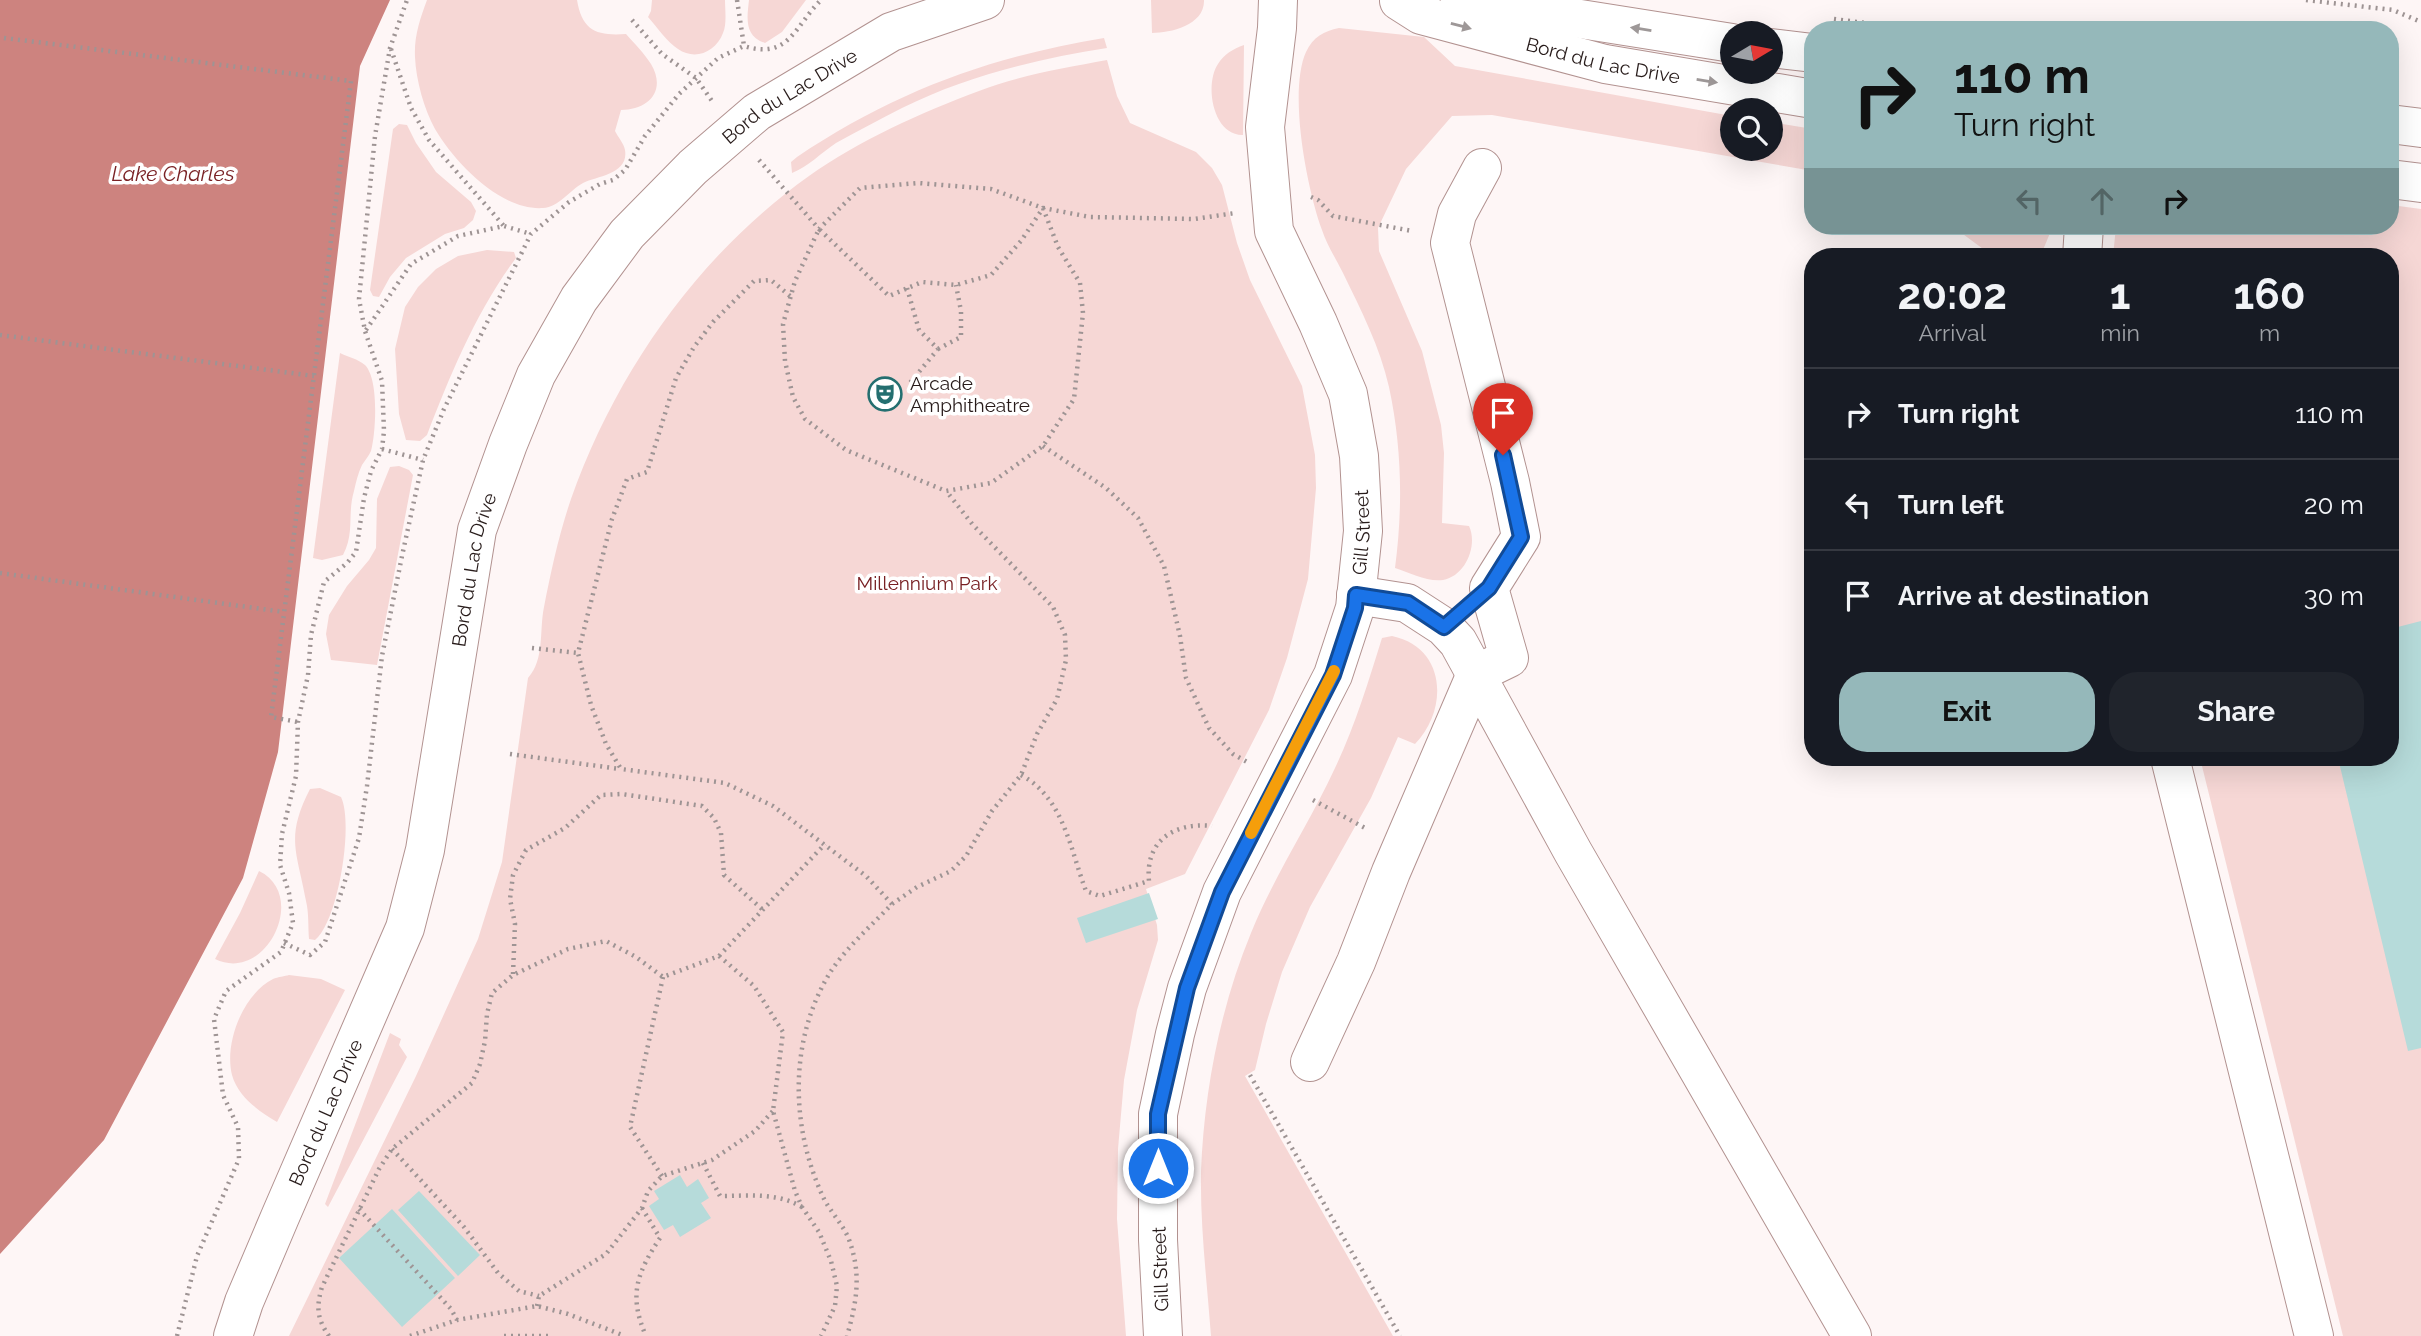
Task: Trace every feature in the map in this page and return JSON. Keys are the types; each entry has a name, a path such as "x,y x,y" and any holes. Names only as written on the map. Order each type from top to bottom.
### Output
{"street":[{"name":"Bord du Lac Drive","path":"233,1336 244,1302 405,928 425,849 477,530 536,375 579,299 627,234 693,167 757,112 891,32 985,0"},
{"name":"Gill Street","path":"1163,1336 1158,1240 1158,1114 1187,988 1222,892 1333,675 1355,608 1363,531 1359,456 1348,394 1274,231 1265,127 1278,0"},
{"name":"Bord du Lac Drive","path":"1398,0 1421,15 1605,64 1804,97"},
{"name":"Bord du Lac Drive","path":"1460,0 1720,41"},
{"path":"1783,49 1804,52"},
{"path":"2399,125 2421,128"},
{"path":"1444,627 1489,588 1521,537 1510,482 1450,243 1457,214 1482,168"},
{"path":"2399,180 2421,183"},
{"path":"1310,1062 1356,962 1476,674 1509,658 1489,588"},
{"path":"1356,595 1408,603 1444,627 1458,642 1573,852 1852,1336"},
{"path":"2172,766 2314,1336"}],"path":[{"path":"177,1336 197,1256 239,1159 238,1127 223,1096 214,1019 226,991 281,952 293,923 289,893 280,865 282,834 296,776 298,722 308,675 311,635 324,582 356,552 364,498 382,449 382,381 365,331 359,299 375,136 390,48 407,0"},
{"path":"737,0 744,46"},
{"path":"2306,0 2393,10 2421,22"},
{"path":"632,20 662,54 696,78 734,133 819,229 889,296 922,282 956,285 991,275 1021,241 1043,208"},
{"path":"4,38 351,81 271,717 298,722"},
{"path":"390,48 411,108 429,140 504,226"},
{"path":"847,1336 858,1293 857,1270 848,1237 825,1201 805,1150 797,1090 803,1035 816,997 833,969 892,904 917,887 951,871 966,856 992,811 1021,775 1037,734 1057,699 1066,660 1065,635 1053,607 973,525 946,491 846,450 806,419 793,397 785,361 783,324 790,296 819,229 860,188 918,183 991,189 1043,208 1090,217 1194,219 1240,212"},
{"path":"1307,195 1318,200 1333,216 1451,239"},
{"path":"946,491 991,483 1043,446 1074,399 1083,313 1080,283 1058,247 1043,208"},
{"path":"365,331 411,264 458,236 504,226 531,234"},
{"path":"621,769 606,744 591,705 578,653 612,519 627,479 647,472 676,378 713,322 754,281 771,280 790,296"},
{"path":"909,384 938,349 961,337 961,311 956,285"},
{"path":"907,288 919,330 938,349"},
{"path":"0,335 314,376"},
{"path":"1043,446 1106,488 1138,518 1164,566 1180,636 1186,678 1209,728 1233,754 1252,766"},
{"path":"382,449 423,460"},
{"path":"0,573 284,612"},
{"path":"532,648 578,653"},
{"path":"510,754 725,783 774,806 866,876 892,904"},
{"path":"1021,775 1046,793 1071,845 1086,891 1100,896 1149,881 1147,865 1153,847 1180,828 1198,824 1222,827"},
{"path":"513,975 515,924 510,899 513,875 526,850 565,828 601,795 622,794 702,806 714,818 721,833 724,875 763,910"},
{"path":"1312,800 1402,848"},
{"path":"663,977 719,956 825,844"},
{"path":"329,1336 319,1319 317,1305 322,1287 359,1209 392,1149 472,1083 482,1052 492,993 513,975 568,949 606,942 636,957 663,977"},
{"path":"284,943 310,955"},
{"path":"719,956 754,986 783,1032 773,1111 795,1191 831,1261 837,1286 835,1306 821,1336"},
{"path":"662,1176 631,1127 663,977"},
{"path":"1250,1075 1400,1336"},
{"path":"392,1149 464,1227 498,1273 519,1291 539,1296 606,1254 642,1208 648,1191 662,1176 712,1160 755,1131 773,1111"},
{"path":"703,1163 720,1196 762,1195 787,1198 802,1207"},
{"path":"642,1208 660,1238 644,1262 636,1282 636,1305 646,1336"},
{"path":"359,1209 451,1309 457,1320"},
{"path":"537,1306 539,1296"},
{"path":"410,1336 457,1320 537,1306 568,1314 625,1336"},
{"path":"504,1336 551,1336"}],"green space":[{"path":"427,0 577,0 587,25 607,34 626,34 651,64 657,83 656,90 647,103 621,110 615,131 625,150 622,164 611,173 583,183 559,201 543,208 511,202 481,182 454,156 435,129 421,94 415,49"},
{"path":"652,0 725,0 725,25 720,40 704,53 691,54 678,49 648,17"},
{"path":"749,0 806,0 782,32 765,43 753,36 748,26"},
{"path":"1151,0 1204,0 1199,16 1186,26 1152,33"},
{"path":"1339,28 1424,37 1455,66 1720,114 1720,155 1492,115 1452,116 1406,169 1378,228 1379,251 1422,351 1441,425 1444,453 1442,523 1469,526 1471,534 1471,550 1464,566 1458,573 1443,580 1425,578 1395,568 1400,478 1397,432 1389,387 1369,329 1324,236 1311,191 1302,141 1299,115 1301,69 1306,52 1316,39"},
{"path":"1104,38 1107,48 1002,70 926,97 836,143 792,173 791,162 797,157 833,134 906,96 944,80 1021,55"},
{"path":"1244,45 1243,135 1233,133 1218,119 1212,84 1220,60"},
{"name":"Millennium Park","path":"1107,60 1117,96 1130,123 1196,152 1212,168 1222,185 1250,280 1302,386 1315,455 1316,488 1308,579 1287,658 1269,710 1185,874 1146,889 1157,925 1158,940 1137,1010 1124,1080 1118,1149 1117,1219 1126,1336 289,1336 416,1076 478,939 502,862 528,678 539,654 544,607 563,526 590,452 637,362 697,279 731,242 769,207 828,163 891,128 995,85"},
{"path":"399,124 407,125 436,172 471,202 476,211 473,220 464,228 445,234 406,258 390,277 379,297 373,296 370,290 393,129"},
{"path":"1783,124 1804,128 1804,169 1756,161 1783,161"},
{"path":"2399,206 2421,209 2421,1336 2343,1336 2202,766 2399,766 2399,248 2114,248 2115,235 2399,235"},
{"path":"1964,235 2049,235 2044,248 1982,248"},
{"path":"487,250 514,252 516,258 477,321 427,435 420,441 406,440 399,414 395,349 405,307 418,287 436,269 458,256"},
{"path":"340,353 362,363 369,372 374,393 374,432 371,451 358,474 347,547 343,555 322,560 313,558"},
{"path":"399,466 413,475 377,665 331,660 326,634 329,615 376,548 377,499 390,467"},
{"path":"1392,636 1410,642 1423,653 1432,666 1437,697 1433,714 1426,730 1415,744 1398,737 1371,798 1310,907 1282,972 1255,1070 1245,1076 1393,1336 1211,1336 1201,1172 1210,1081 1222,1020 1240,962 1260,912 1342,752 1382,638"},
{"path":"320,788 341,797 346,828 337,894 331,914 315,940 309,939 308,910 295,833 310,789"},
{"path":"259,871 274,883 280,898 280,916 275,933 265,948 250,959 234,963 215,959 240,913"},
{"path":"289,975 321,979 345,990 277,1122 256,1108 239,1090 232,1075 231,1049 238,1021 253,996 273,979"},
{"path":"390,1033 401,1039 399,1045 407,1057 328,1207 325,1204"}],"water":[{"name":"Lake Charles","path":"0,0 390,0 360,66 278,752 243,878 104,1140 0,1254"}],"building":[{"path":"2421,621 2421,1048 2408,1051 2340,766 2399,766 2399,627"},
{"path":"1149,893 1158,919 1086,943 1077,918"},
{"path":"680,1175 687,1187 698,1179 709,1198 701,1203 711,1218 680,1237 673,1225 664,1230 649,1206 659,1199 654,1191"},
{"path":"419,1191 480,1255 458,1276 398,1210"},
{"path":"392,1209 455,1278 402,1327 339,1258"}],"slow traffic":[{"path":"1251,833 1334,671"}],"place":[{"name":"Arcade Amphitheatre","path":"885,394"}],"route":[{"path":"1158,1168 1158,1114 1187,988 1222,892 1333,675 1355,608 1356,595 1408,603 1444,627 1489,588 1521,537 1503,455"}]}
